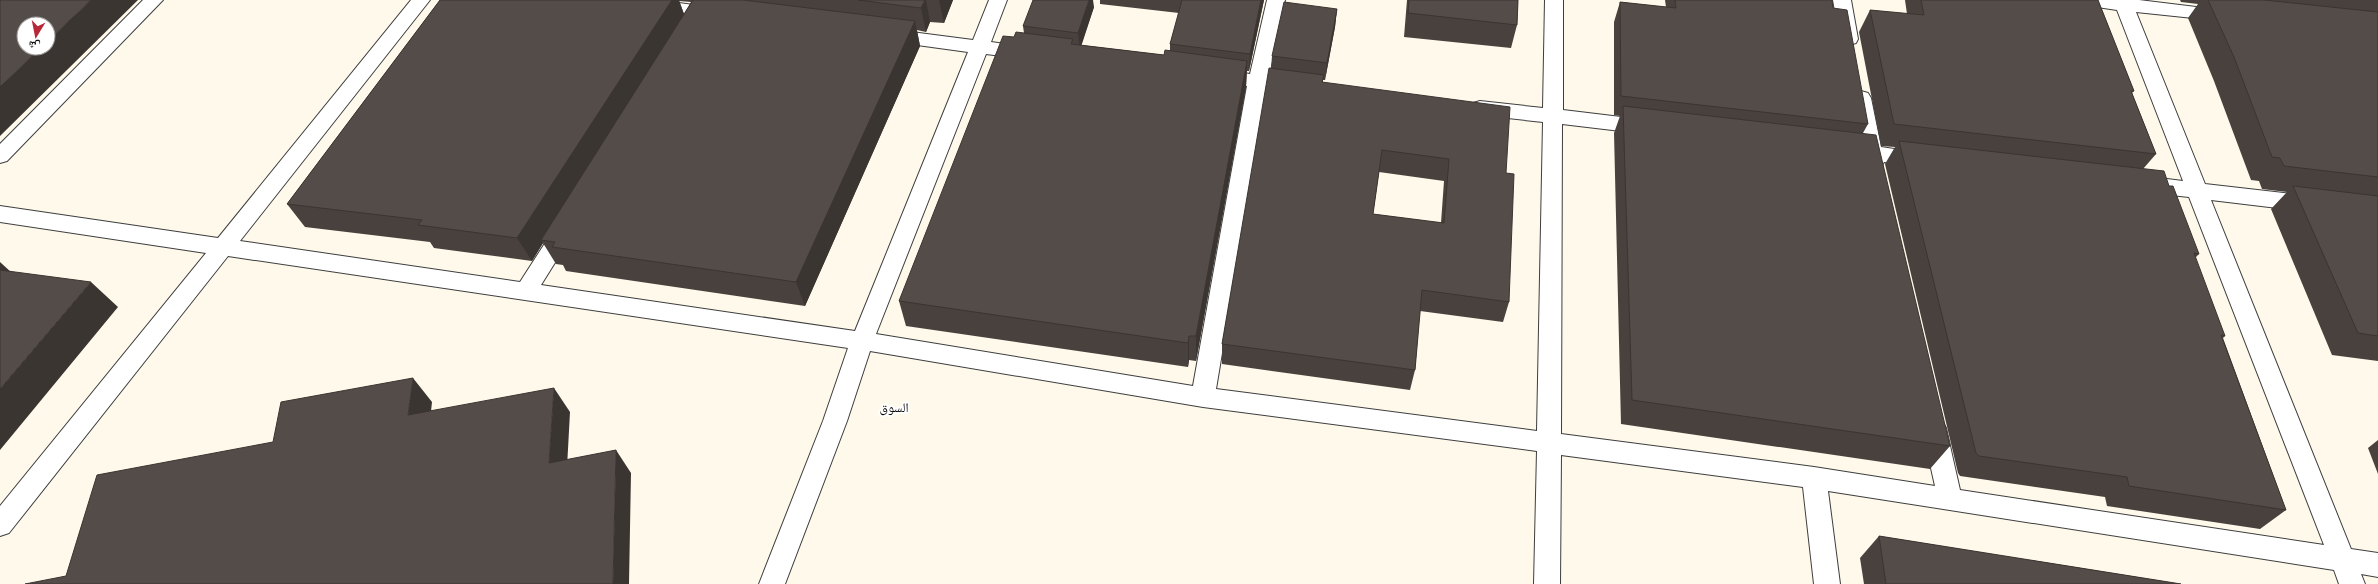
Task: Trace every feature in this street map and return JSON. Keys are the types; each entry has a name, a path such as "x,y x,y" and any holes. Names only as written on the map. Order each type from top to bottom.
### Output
{"street":[{"path":"0,156 154,0"},
{"path":"0,525 221,247 421,0"},
{"path":"611,0 739,16"},
{"path":"772,584 835,421 862,341 998,0"},
{"path":"1203,397 1258,81 1276,0"},
{"path":"1547,584 1554,0"},
{"path":"1842,0 1878,184"},
{"path":"2083,0 2123,2 2243,17"},
{"path":"2123,2 2352,584"},
{"path":"688,32 700,11"},
{"path":"871,33 1044,55"},
{"path":"1202,74 1312,87"},
{"path":"1460,105 1661,129"},
{"path":"1832,148 1935,160"},
{"path":"2125,182 2331,206"},
{"path":"526,292 575,212"},
{"path":"0,214 862,341 1203,397 1814,478 2378,565"},
{"path":"1929,407 1950,499"},
{"path":"1814,478 1827,584"}],"building":[{"path":"0,0 91,0 56,33 56,16 16,16 16,56 32,56 0,87"},
{"path":"440,0 672,0 517,238 418,225 422,220 287,204"},
{"path":"693,0 743,0 915,21 796,282 552,247 555,242 541,240"},
{"path":"858,0 925,0 921,8"},
{"path":"1033,0 1089,0 1078,33 1023,26"},
{"path":"1182,0 1261,0 1250,54 1170,44"},
{"path":"1409,0 1518,0 1517,25 1408,13"},
{"path":"1675,0 1832,0 1833,8 1847,10 1868,124 1621,96 1620,2 1676,8"},
{"path":"1921,0 2098,0 2134,91 2131,91 2156,154 1894,124 1870,10 1924,15"},
{"path":"2208,0 2264,0 2378,12 2378,177 2284,166 2280,158 2272,157 2234,57"},
{"path":"1284,2 1337,9 1327,63 1272,56"},
{"path":"1016,32 1073,39 1071,44 1164,55 1165,50 1247,61 1196,336 1189,336 1188,343 899,301 1003,36 1014,37"},
{"path":"1269,68 1324,75 1322,82 1510,107 1506,173 1514,174 1509,302 1422,290 1415,370 1222,344","holes":["1382,150 1449,159 1444,223 1373,214"]},
{"path":"1623,106 1876,135 1950,446 1632,400"},
{"path":"1899,141 2164,171 2169,186 2173,186 2199,254 2194,253 2225,336 2221,335 2286,510 2129,486 2127,477 1979,456 1976,453"},
{"path":"2293,186 2378,196 2378,336 2358,333"},
{"path":"0,270 91,282 0,389"},
{"path":"413,378 408,415 554,388 549,463 616,450 613,584 25,584 66,576 97,475 273,442 281,402"},
{"path":"1879,536 2181,584 1886,584"}],"district":[{"name":"السوق","path":"894,407"}]}
